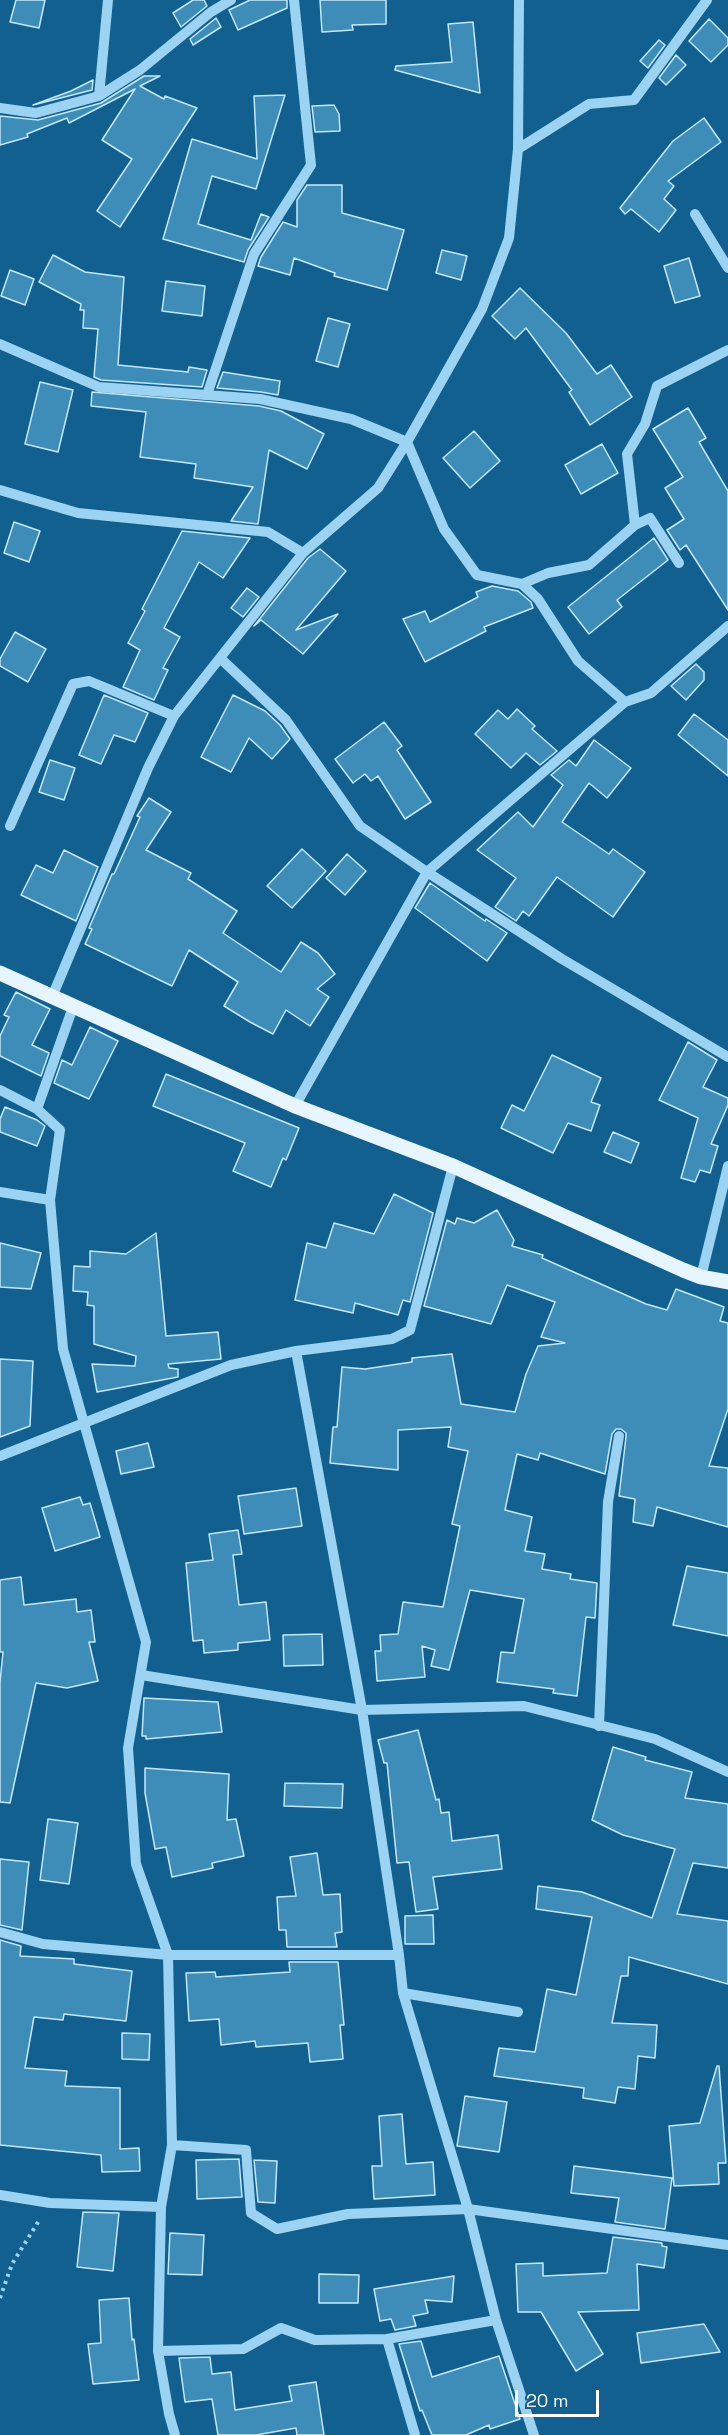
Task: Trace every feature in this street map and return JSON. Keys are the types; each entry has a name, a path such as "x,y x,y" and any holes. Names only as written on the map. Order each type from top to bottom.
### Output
{"main road":[{"path":"0,973 295,1106 453,1166 701,1277 728,1282"}],"street":[{"path":"99,96 108,0"},
{"path":"0,108 36,113 99,96 140,70 211,12 231,0"},
{"path":"207,395 254,254 311,165 294,0"},
{"path":"52,997 148,768 174,716 303,553 378,488 407,442 482,309 510,238 518,149 519,0"},
{"path":"518,149 589,104 634,100 707,0"},
{"path":"695,214 728,268"},
{"path":"0,344 99,387 260,399 339,417 407,442 444,530 477,575 522,584 538,599 578,661 626,702"},
{"path":"636,525 627,454 645,424 657,386 728,350"},
{"path":"0,490 78,513 268,532 303,553"},
{"path":"522,584 548,573 589,565 636,525 650,518 679,563"},
{"path":"295,1106 427,872 626,702 651,693 728,626"},
{"path":"220,658 286,720 360,826 562,959 728,1057"},
{"path":"10,826 73,684 89,681 174,716"},
{"path":"37,1109 73,1007"},
{"path":"1,1093 37,1109 60,1130 50,1200 63,1349 146,1642 129,1748 136,1864 168,1955 172,2145 161,2207 158,2351 175,2435"},
{"path":"0,1456 231,1365 296,1351 392,1339 410,1330 453,1166"},
{"path":"701,1277 728,1166"},
{"path":"0,1192 50,1200"},
{"path":"296,1351 362,1710 403,1993 468,2209 496,2320 534,2435"},
{"path":"599,1726 608,1502 619,1436"},
{"path":"141,1675 362,1710 524,1706 655,1739 728,1772"},
{"path":"0,1932 43,1944 168,1955 399,1954"},
{"path":"403,1993 518,2012"},
{"path":"172,2145 246,2150 251,2213 277,2229 348,2214 468,2209 728,2246"},
{"path":"0,2194 50,2203 161,2207"},
{"path":"158,2351 243,2349 281,2328 315,2340 387,2339 496,2320"},
{"path":"387,2339 416,2435"}],"path":[{"path":"0,2298 12,2264 50,2203"}],"building":[{"path":"16,0 45,0 39,28 10,22"},
{"path":"193,0 204,0 207,6 181,27 173,13"},
{"path":"250,0 287,0 287,8 238,30 229,10"},
{"path":"320,0 386,0 386,24 352,25 353,30 322,32"},
{"path":"216,18 221,27 193,45 190,39"},
{"path":"709,19 728,38 728,45 711,62 689,41"},
{"path":"473,22 480,93 395,70 396,66 452,62 448,24"},
{"path":"659,40 665,45 648,68 640,61"},
{"path":"676,55 686,65 666,85 659,78"},
{"path":"144,76 160,76 140,86 164,99 165,96 197,108 120,227 97,211 132,159 102,140 135,89 69,123 67,118 27,134 28,137 0,145 0,116 38,120 101,103"},
{"path":"93,80 92,90 33,105 71,91"},
{"path":"285,95 256,189 212,176 198,224 251,240 261,214 269,217 248,250 244,262 163,239 192,139 257,159 254,96"},
{"path":"334,105 339,114 340,131 315,132 312,106"},
{"path":"704,118 721,142 668,181 674,186 664,199 676,210 659,232 631,209 625,214 620,208 673,141"},
{"path":"307,185 342,185 342,213 404,230 387,290 334,276 335,273 294,258 290,275 258,266 261,257 283,222 297,227 297,200"},
{"path":"442,250 467,256 461,280 436,273"},
{"path":"53,255 85,272 124,277 118,365 188,372 189,367 207,370 202,387 101,380 94,377 98,329 83,328 84,310 80,310 81,304 39,282"},
{"path":"689,258 700,296 675,303 664,266"},
{"path":"10,270 34,279 25,305 1,296"},
{"path":"166,281 205,286 202,316 162,311"},
{"path":"520,288 566,333 597,374 611,365 632,397 590,425 569,392 572,390 526,328 515,339 492,316"},
{"path":"328,318 350,324 338,367 316,361"},
{"path":"223,372 280,381 278,395 217,388"},
{"path":"40,382 73,390 58,452 25,444"},
{"path":"92,392 259,406 281,411 324,434 307,469 269,450 258,524 231,521 253,487 194,478 196,464 140,457 146,412 91,406"},
{"path":"688,408 706,438 699,442 728,491 728,610 686,545 680,550 667,530 684,519 665,488 683,477 653,429"},
{"path":"474,431 500,461 470,488 443,458"},
{"path":"602,444 618,473 581,494 565,465"},
{"path":"14,522 40,531 29,562 4,553"},
{"path":"182,531 250,538 223,578 199,562 164,628 180,637 163,668 168,670 154,700 123,687 140,650 128,643 145,611 142,609"},
{"path":"654,538 668,560 617,600 622,607 589,634 568,607"},
{"path":"320,549 346,571 296,630 338,614 303,654 261,620 254,626 308,558"},
{"path":"492,586 518,591 531,602 533,608 484,627 486,631 425,662 403,619 425,611 430,622 478,597 476,592"},
{"path":"247,588 259,597 243,617 231,608"},
{"path":"15,632 46,649 28,682 0,666 0,659"},
{"path":"696,664 704,672 704,680 686,700 671,686"},
{"path":"104,695 148,713 135,742 114,735 101,764 79,755"},
{"path":"233,695 265,711 280,725 290,739 272,759 249,738 231,772 201,757"},
{"path":"517,709 535,726 532,729 557,751 540,765 526,753 511,768 475,734 498,710 508,719"},
{"path":"694,714 728,740 728,776 678,735"},
{"path":"384,722 402,746 397,750 431,802 405,819 378,776 371,781 365,774 353,783 335,759"},
{"path":"594,740 631,768 607,798 589,783 562,822 609,854 613,849 645,872 613,917 557,877 529,916 523,911 516,921 495,907 516,878 477,850 518,812 533,827 563,785 551,775 569,760 576,766"},
{"path":"50,760 75,768 64,800 39,792"},
{"path":"149,798 171,812 146,850 191,873 188,879 237,911 223,933 281,972 301,942 318,953 335,974 317,989 329,997 310,1026 286,1010 273,1034 224,1006 238,982 189,950 172,986 85,944 92,929 89,928 112,874 140,817 137,816"},
{"path":"302,849 326,871 292,908 267,886"},
{"path":"64,850 98,867 76,921 21,895 36,865 53,873"},
{"path":"347,854 366,871 345,895 326,878"},
{"path":"430,883 485,921 486,919 507,933 487,961 415,908"},
{"path":"16,992 50,1009 32,1045 49,1053 41,1076 0,1056 0,1036 9,1017 4,1015"},
{"path":"90,1027 118,1041 89,1099 54,1083 62,1060 72,1065"},
{"path":"688,1042 717,1060 703,1087 728,1098 728,1105 711,1144 718,1146 710,1173 700,1170 695,1182 681,1178 698,1118 659,1100"},
{"path":"552,1055 601,1078 591,1102 600,1105 591,1131 568,1123 553,1153 501,1128 512,1105 524,1111"},
{"path":"166,1074 299,1128 286,1160 283,1158 271,1187 233,1171 245,1143 153,1106"},
{"path":"5,1107 37,1120 45,1126 37,1146 0,1132 0,1119"},
{"path":"613,1132 639,1143 631,1163 604,1152"},
{"path":"394,1194 433,1213 410,1302 403,1300 398,1315 355,1303 353,1313 295,1300 307,1243 326,1248 334,1223 374,1234"},
{"path":"497,1210 514,1240 512,1246 543,1255 542,1258 646,1304 667,1310 676,1289 724,1307 720,1321 728,1323 728,1409 709,1466 728,1468 728,1527 657,1507 653,1526 633,1522 635,1499 619,1496 626,1437 626,1433 621,1429 616,1429 612,1434 605,1474 540,1453 538,1460 517,1454 505,1510 532,1517 525,1551 545,1554 542,1569 571,1574 570,1579 597,1583 595,1618 586,1617 577,1696 553,1693 554,1689 497,1682 501,1652 514,1653 524,1599 470,1590 449,1670 431,1666 435,1650 422,1646 425,1677 377,1681 375,1651 381,1651 380,1635 398,1634 403,1602 443,1607 460,1526 452,1524 468,1451 448,1447 451,1427 398,1430 398,1470 330,1463 333,1427 337,1427 342,1367 365,1369 412,1362 412,1358 452,1354 461,1404 515,1412 526,1374 538,1346 565,1343 541,1337 555,1302 507,1285 491,1324 424,1306 447,1220 455,1224 457,1218 474,1223"},
{"path":"156,1233 166,1336 218,1332 221,1359 168,1364 169,1368 178,1369 178,1377 97,1392 92,1364 135,1366 136,1356 94,1344 94,1306 87,1305 88,1292 73,1291 74,1266 90,1267 90,1251 126,1254"},
{"path":"0,1243 41,1253 31,1289 0,1287"},
{"path":"0,1359 33,1361 30,1426 0,1437"},
{"path":"148,1443 154,1467 121,1474 116,1451"},
{"path":"296,1488 302,1526 244,1534 238,1496"},
{"path":"80,1497 83,1505 90,1503 100,1537 55,1551 42,1508"},
{"path":"238,1530 242,1554 233,1555 239,1605 266,1602 270,1640 238,1643 238,1650 204,1653 203,1640 193,1641 186,1563 213,1560 209,1534"},
{"path":"687,1566 728,1573 728,1636 673,1625"},
{"path":"21,1577 24,1605 76,1599 77,1612 91,1610 95,1642 89,1642 98,1681 67,1688 36,1683 10,1803 0,1802 0,1682 3,1652 0,1652 0,1580"},
{"path":"322,1634 323,1665 284,1666 283,1635"},
{"path":"144,1698 218,1702 222,1732 146,1739 146,1736 142,1736"},
{"path":"418,1730 436,1800 439,1799 441,1813 449,1812 452,1841 498,1835 502,1869 433,1877 438,1909 416,1912 409,1862 397,1863 387,1763 384,1763 378,1740"},
{"path":"613,1747 646,1757 645,1760 692,1772 685,1798 728,1804 728,1868 693,1863 677,1914 728,1921 728,1984 629,1957 628,1976 621,1976 612,2023 657,2025 655,2058 638,2056 635,2089 618,2087 615,2103 583,2098 584,2088 494,2076 499,2048 535,2052 547,1989 576,1995 592,1917 536,1909 538,1886 582,1892 652,1918 675,1849 623,1835 592,1820"},
{"path":"145,1768 229,1774 227,1820 236,1819 244,1856 212,1863 213,1868 172,1877 166,1847 155,1849 145,1793"},
{"path":"285,1783 343,1784 342,1808 284,1806"},
{"path":"48,1819 78,1823 69,1884 40,1880"},
{"path":"317,1853 323,1895 340,1894 342,1932 335,1933 337,1947 287,1947 286,1930 279,1930 277,1897 296,1896 290,1857"},
{"path":"0,1859 29,1862 22,1930 0,1925"},
{"path":"433,1915 434,1944 405,1944 405,1916"},
{"path":"0,1940 21,1946 20,1956 74,1959 74,1964 132,1971 126,2021 64,2014 63,2020 34,2017 25,2068 67,2071 65,2086 120,2088 120,2149 139,2148 140,2171 102,2172 101,2155 0,2145"},
{"path":"289,1962 338,1962 344,2025 340,2025 343,2059 310,2062 308,2043 256,2047 255,2041 221,2045 219,2019 189,2021 186,1973 215,1972 216,1977 290,1972"},
{"path":"122,2033 150,2034 149,2060 122,2059"},
{"path":"717,2066 719,2066 726,2163 718,2163 719,2184 674,2186 669,2126 700,2123"},
{"path":"465,2096 507,2102 499,2152 457,2146"},
{"path":"402,2114 406,2164 433,2162 435,2195 374,2199 372,2166 382,2166 379,2116"},
{"path":"239,2159 242,2197 197,2199 196,2160"},
{"path":"254,2160 277,2161 275,2203 258,2202"},
{"path":"574,2166 672,2178 665,2229 615,2222 619,2198 571,2193"},
{"path":"83,2212 119,2213 113,2271 77,2267"},
{"path":"170,2233 204,2235 202,2275 168,2274"},
{"path":"613,2237 662,2243 662,2246 667,2247 664,2268 637,2264 639,2310 578,2312 603,2354 576,2371 541,2312 518,2312 516,2264 543,2263 543,2276 607,2273"},
{"path":"319,2274 359,2275 358,2303 319,2303"},
{"path":"454,2276 452,2302 425,2300 428,2313 413,2316 416,2326 395,2330 391,2319 380,2321 374,2289"},
{"path":"129,2298 132,2340 134,2339 139,2380 93,2384 88,2344 101,2343 99,2300"},
{"path":"704,2324 720,2352 641,2363 637,2333"},
{"path":"421,2341 432,2377 499,2356 520,2419 490,2429 489,2425 466,2435 432,2435 422,2410 420,2411 399,2344"},
{"path":"210,2357 212,2374 231,2372 235,2410 292,2401 289,2386 316,2382 324,2435 297,2435 296,2428 256,2435 218,2435 212,2399 185,2402 179,2358"}]}
